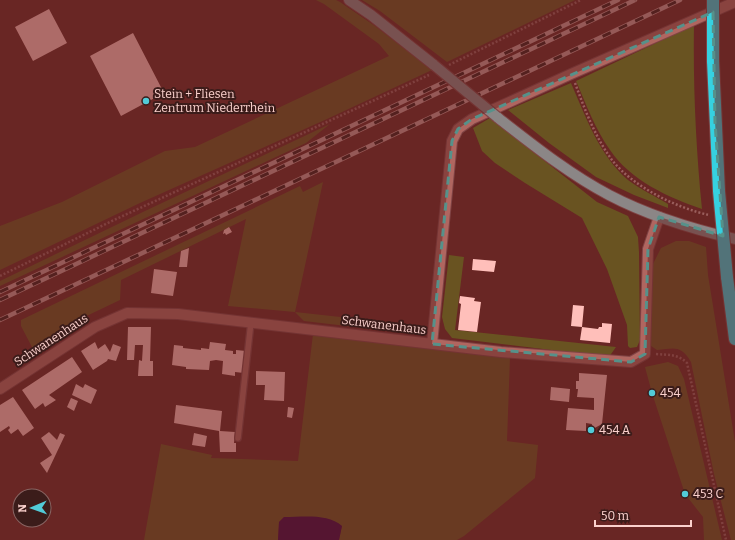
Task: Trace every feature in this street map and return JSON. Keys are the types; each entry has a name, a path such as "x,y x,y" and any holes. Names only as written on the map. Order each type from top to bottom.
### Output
{"highway":[{"path":"713,0 713,61 719,191 727,277 735,338"}],"main road":[{"path":"349,0 371,15 433,69 560,165 609,195 660,217 697,230 735,239"}],"street":[{"path":"432,344 452,141 458,129 472,119 735,2"},
{"path":"646,354 648,249 660,217"},
{"name":"Schwanenhaus","path":"0,389 95,327 127,313 178,314 501,352 631,362 646,354"}],"lane":[{"path":"238,438 251,322"}],"path":[{"path":"446,67 581,0"},
{"path":"0,276 114,220 433,69"},
{"path":"571,74 594,130 612,160 627,176 676,204 715,217"},
{"path":"646,354 681,357 687,363 726,540"}],"highlighted area":[{"path":"713,12 715,122 723,236 659,217 648,249 645,354 631,362 432,344 452,141 458,129 472,119"}],"shaded area":[{"path":"316,0 336,0 340,2 375,26 432,70 140,203 0,270 0,226 62,202 165,151 195,147 389,56 379,44 324,4"},
{"path":"362,0 575,0 447,62 380,11"},
{"path":"694,25 695,117 702,209 651,187 618,161 600,134 576,81"},
{"path":"571,83 594,135 609,159 628,180 668,204 668,208 634,195 596,177 549,143 508,110"},
{"path":"490,118 597,202 628,216 638,237 640,340 637,347 630,348 628,346 627,325 607,269 582,218 495,163 482,151 473,128"},
{"path":"330,124 306,143 0,286 0,281"},
{"path":"323,182 295,312 228,306 246,219 121,280 120,300 76,321 33,349 21,326 21,320 300,186 303,192"},
{"path":"676,241 689,241 706,247 708,275 735,442 735,540 731,540 714,474 691,362 681,350 673,348 657,350 651,346 649,339 653,264 661,248"},
{"path":"449,255 464,257 455,330 616,347 609,357 452,338 445,329 442,317"},
{"path":"295,312 422,326 415,334 304,321"},
{"path":"313,334 510,357 507,441 538,445 535,478 464,536 457,540 339,540 342,526 320,518 284,517 279,522 278,540 144,540 161,444 212,455 211,458 298,461"},
{"path":"668,362 678,366 684,379 722,540 704,540 703,517 685,494 652,393 645,367"},
{"path":"307,516 330,519 342,526 339,540 278,540 279,522 284,517"}],"building":[{"path":"49,9 67,43 33,61 15,27"},
{"path":"133,33 164,93 121,116 90,56"},
{"path":"229,227 232,232 226,235 225,233 223,234 224,230"},
{"path":"189,248 187,267 179,267 181,251"},
{"path":"473,259 496,261 494,272 472,270"},
{"path":"154,269 177,272 173,296 151,293"},
{"path":"460,296 475,298 474,301 481,302 477,332 458,330 461,304 459,303"},
{"path":"573,305 584,306 582,327 571,326"},
{"path":"602,323 612,324 610,343 580,340 582,327 598,329 599,327 602,327"},
{"path":"128,327 151,327 150,361 153,361 153,376 138,376 139,360 142,361 143,345 135,345 134,360 127,360"},
{"path":"95,342 98,349 105,344 110,352 113,344 121,347 116,361 108,359 93,370 81,351"},
{"path":"210,342 226,344 225,350 233,351 233,354 236,354 236,350 246,351 244,373 235,372 235,376 222,374 223,361 216,360 210,361 209,370 186,369 186,367 172,365 174,345 183,346 183,348 201,350 201,348 209,349"},
{"path":"72,357 82,372 49,395 56,400 45,407 43,403 35,409 22,390"},
{"path":"256,371 285,372 284,401 264,400 265,385 256,385"},
{"path":"579,373 607,375 602,424 591,430 592,424 586,423 586,431 566,430 568,408 594,410 594,398 577,397 578,389 576,389 576,381 579,381"},
{"path":"76,384 83,388 85,384 97,390 91,404 72,395"},
{"path":"551,387 570,389 569,402 550,400"},
{"path":"13,397 34,428 23,436 18,429 11,434 8,430 10,428 9,426 0,432 0,405"},
{"path":"71,398 78,401 74,411 67,407"},
{"path":"176,405 222,411 220,431 235,432 234,443 236,443 236,452 220,452 219,431 174,423"},
{"path":"288,407 294,408 292,418 287,417"},
{"path":"49,432 57,440 60,433 65,435 47,473 40,463 52,455 41,438"},
{"path":"194,433 207,436 205,447 192,445"}],"railway":[{"path":"0,292 618,0"},
{"path":"0,300 635,0"},
{"path":"0,320 680,0"}],"place":[{"name":"Stein + Fliesen Zentrum Niederrhein","path":"146,101"},
{"name":"454","path":"652,393"},
{"name":"454 A","path":"591,430"},
{"name":"453 C","path":"685,494"}]}
